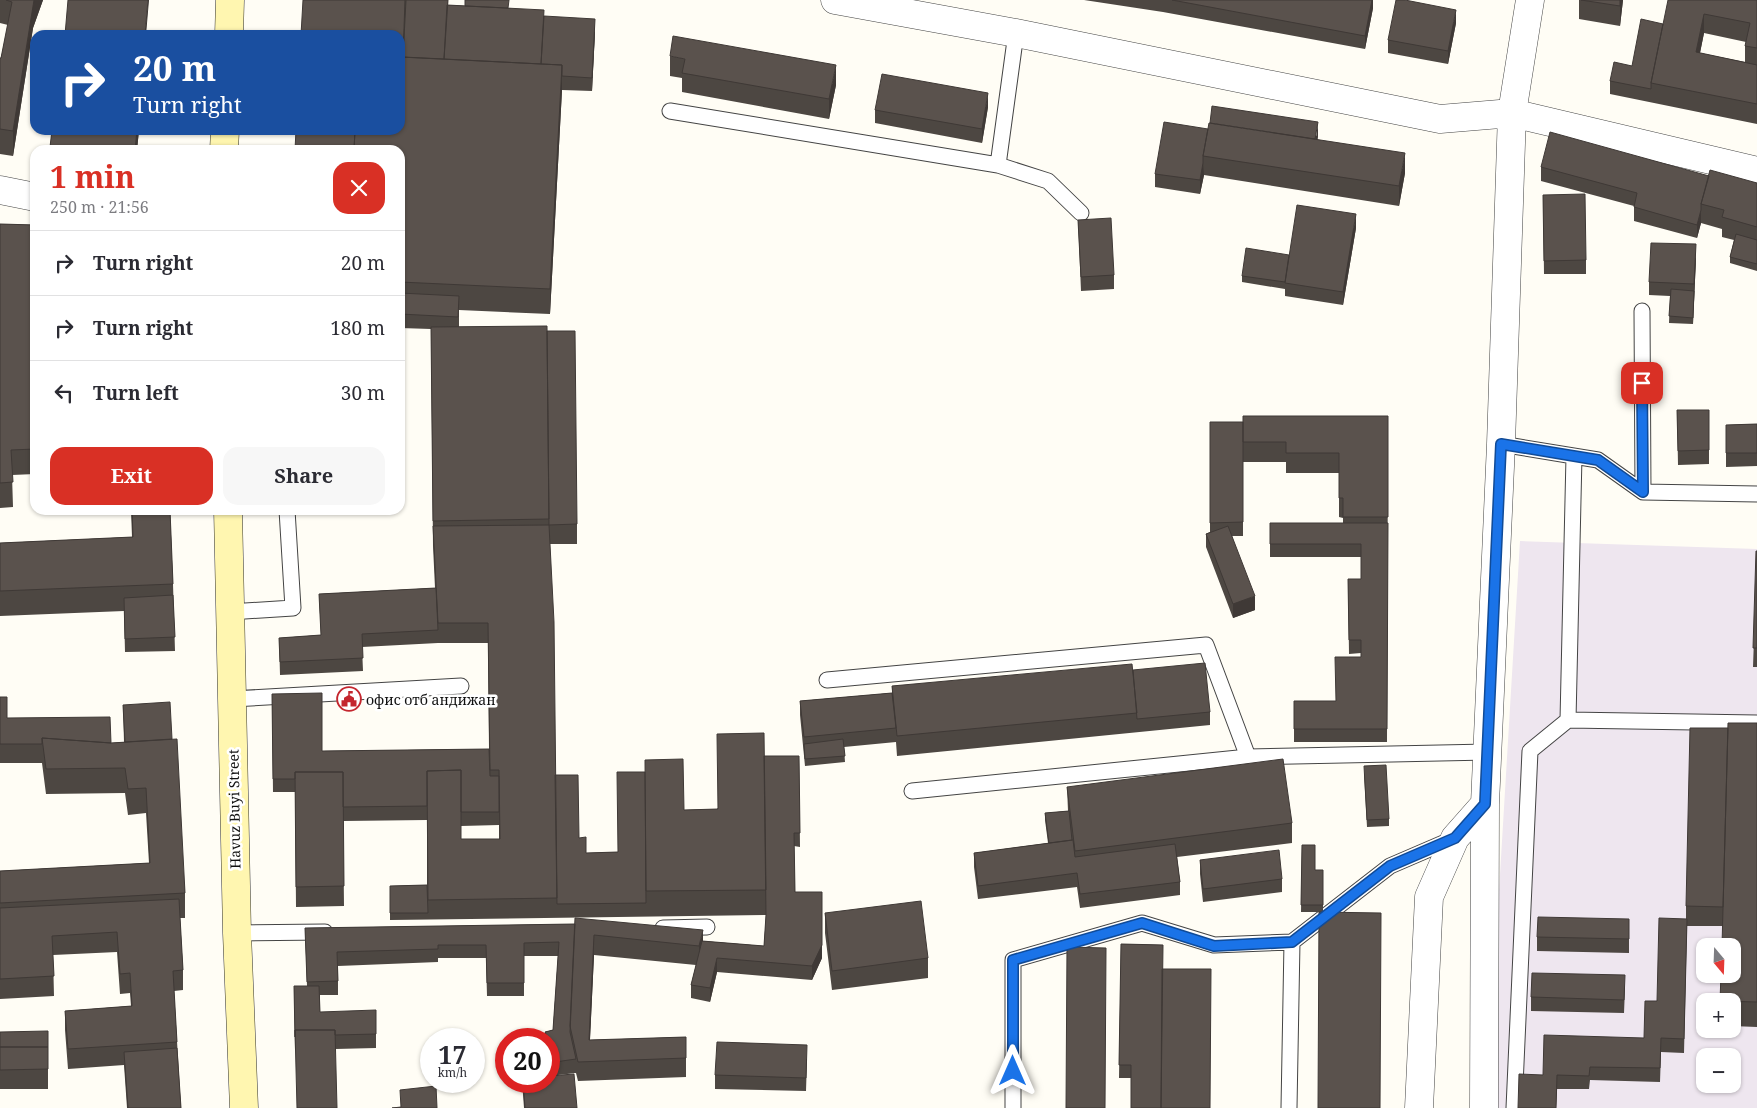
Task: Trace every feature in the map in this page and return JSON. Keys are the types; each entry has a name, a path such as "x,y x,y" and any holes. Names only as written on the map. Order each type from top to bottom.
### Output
{"main road":[{"path":"229,30 230,0"},
{"name":"Havuz Buyi Street","path":"228,515 236,933 244,1108"}],"street":[{"path":"835,0 1016,33 1440,119 1512,113 1757,171"},
{"path":"1484,1108 1485,804 1501,444 1512,113 1530,0"},
{"path":"0,190 30,196"},
{"path":"1419,1108 1428,897 1455,838 1485,804"}],"lane":[{"path":"998,164 1016,33"},
{"path":"670,111 998,164 1048,181 1081,213"},
{"path":"1642,310 1643,492"},
{"path":"1501,444 1598,460 1643,492 1757,494"},
{"path":"1568,720 1574,456"},
{"path":"230,612 293,608 287,515"},
{"path":"827,680 1206,644 1248,757"},
{"path":"232,699 460,686"},
{"path":"1514,1108 1530,751 1568,720 1757,723"},
{"path":"912,791 1248,757 1488,752"},
{"path":"1014,1108 1013,960 1142,923 1214,946 1292,942 1390,866 1455,838"},
{"path":"648,928 707,928"},
{"path":"236,933 335,932"},
{"path":"1289,1108 1292,942"}],"shaded area":[{"path":"1520,541 1757,549 1757,1108 1486,1108"}],"building":[{"path":"6,0 34,0 13,131 0,129 0,58 12,2"},
{"path":"68,0 148,0 145,30 65,30"},
{"path":"303,0 405,0 404,30 301,30"},
{"path":"406,0 448,0 444,59 405,57"},
{"path":"465,0 509,0 508,8 465,6"},
{"path":"1172,0 1372,0 1365,36"},
{"path":"1396,0 1456,10 1448,51 1388,40"},
{"path":"1581,0 1620,0 1620,6"},
{"path":"1668,0 1757,0 1757,48 1745,46 1750,23 1704,14 1696,52 1757,65 1757,104 1651,83"},
{"path":"447,5 544,10 541,64 444,59"},
{"path":"544,16 595,19 592,78 562,76 562,65 541,64"},
{"path":"1641,19 1663,24 1651,89 1610,81 1614,62 1632,66"},
{"path":"673,36 836,65 829,99 682,73 685,59 670,56"},
{"path":"405,57 562,65 550,289 405,282 405,145 354,145 355,135 405,135"},
{"path":"882,74 988,93 982,129 875,110"},
{"path":"1212,106 1318,122 1315,139 1210,123"},
{"path":"1164,122 1208,129 1200,180 1155,174"},
{"path":"1209,123 1405,153 1399,186 1203,156"},
{"path":"1550,132 1709,176 1697,225 1634,207 1637,193 1541,167"},
{"path":"51,135 136,135 136,145 50,145"},
{"path":"296,135 355,135 354,145 295,145"},
{"path":"1710,170 1757,183 1757,227 1722,217 1724,210 1701,204"},
{"path":"1585,194 1586,260 1544,261 1543,195"},
{"path":"1297,205 1356,214 1343,292 1285,283"},
{"path":"1111,218 1114,275 1081,277 1078,220"},
{"path":"0,224 30,225 30,449 11,450 13,482 0,483"},
{"path":"1736,234 1757,240 1757,264 1730,257"},
{"path":"1651,243 1696,244 1694,284 1649,282"},
{"path":"1246,248 1289,255 1285,282 1242,276"},
{"path":"1671,289 1694,291 1693,318 1669,316"},
{"path":"405,293 459,296 458,317 405,314"},
{"path":"547,326 549,519 433,521 431,327"},
{"path":"547,331 575,331 577,524 549,525"},
{"path":"1677,410 1709,410 1709,450 1678,451"},
{"path":"1243,416 1388,416 1388,517 1343,517 1343,498 1339,498 1339,453 1286,453 1286,442 1243,442"},
{"path":"1210,422 1243,422 1243,522 1210,523"},
{"path":"1757,424 1757,453 1726,453 1726,425"},
{"path":"132,515 170,515 173,584 0,591 0,543 133,537"},
{"path":"1270,523 1388,523 1387,729 1294,729 1294,701 1336,701 1335,657 1361,657 1361,640 1349,640 1348,579 1361,579 1361,544 1270,544"},
{"path":"549,525 554,622 557,898 428,900 427,771 461,770 461,839 500,839 499,770 490,770 488,623 438,623 433,526"},
{"path":"1228,526 1255,596 1233,604 1206,534"},
{"path":"1756,551 1757,648 1753,648"},
{"path":"436,588 438,630 362,634 363,658 280,662 279,638 321,635 319,594"},
{"path":"173,595 175,637 125,639 124,598"},
{"path":"1205,663 1210,712 1137,719 1133,670"},
{"path":"1132,664 1137,713 897,736 892,686"},
{"path":"322,693 322,751 489,749 490,776 499,776 499,812 461,812 461,770 427,771 427,806 343,807 343,772 295,772 295,779 273,779 272,694"},
{"path":"892,693 896,728 804,737 800,701"},
{"path":"0,697 7,697 7,718 110,717 111,743 42,738 42,744 0,744"},
{"path":"170,702 172,739 125,742 123,705"},
{"path":"1728,723 1757,723 1757,1002 1741,1002 1741,993 1720,993 1721,983 1741,983 1741,938 1722,938"},
{"path":"1690,728 1728,728 1723,907 1686,906"},
{"path":"764,733 766,890 646,891 645,760 683,759 684,810 718,809 717,734"},
{"path":"42,738 111,743 177,739 185,893 0,903 0,871 150,863 146,788 128,789 125,768 46,769"},
{"path":"843,739 845,756 805,759 804,744"},
{"path":"764,756 799,756 800,833 794,833 795,892 822,892 822,945 812,966 717,958 710,988 691,985 702,941 764,946 766,915"},
{"path":"1283,759 1292,823 1075,851 1067,787"},
{"path":"1386,765 1389,819 1367,820 1364,766"},
{"path":"295,772 343,772 344,886 296,887"},
{"path":"617,772 645,772 646,903 557,904 555,775 578,775 579,838 586,837 586,853 618,852"},
{"path":"1069,811 1072,840 1049,843 1045,813"},
{"path":"1073,840 1075,857 1175,844 1180,882 1080,894 1077,873 978,886 974,853"},
{"path":"1302,845 1315,845 1315,870 1323,870 1323,905 1301,905"},
{"path":"1279,850 1282,879 1203,889 1200,860"},
{"path":"427,885 428,913 390,913 390,886"},
{"path":"179,899 183,970 173,971 177,1042 68,1049 65,1011 132,1006 130,973 120,974 117,932 52,936 54,976 0,979 0,908"},
{"path":"921,901 928,958 832,971 825,913"},
{"path":"1319,912 1381,913 1380,1108 1318,1108"},
{"path":"1538,917 1629,919 1629,939 1537,937"},
{"path":"575,918 703,930 699,946 594,935 589,1040 686,1037 686,1058 578,1062 570,1026"},
{"path":"1659,918 1687,919 1684,1039 1661,1038 1660,1068 1590,1067 1589,1076 1557,1075 1556,1108 1518,1108 1519,1074 1543,1075 1544,1035 1644,1038 1645,1001 1657,1001"},
{"path":"575,924 570,1032 576,1059 560,1061 560,1028 553,1028 559,942 524,943 524,983 487,983 486,945 438,945 438,949 337,952 338,981 307,982 305,928"},
{"path":"1121,944 1163,945 1161,1108 1131,1108 1131,1065 1119,1065"},
{"path":"1067,947 1106,948 1105,1108 1066,1108"},
{"path":"1162,969 1211,969 1210,1108 1161,1108"},
{"path":"1532,973 1625,975 1624,1000 1531,997"},
{"path":"294,986 319,986 320,1012 376,1010 376,1034 335,1035 335,1030 295,1030 295,1037"},
{"path":"295,1030 335,1030 337,1108 297,1108"},
{"path":"48,1031 48,1047 0,1047 0,1032"},
{"path":"717,1042 807,1045 806,1078 715,1075"},
{"path":"0,1047 48,1047 48,1069 0,1070"},
{"path":"177,1048 181,1108 128,1108 124,1052"},
{"path":"574,1074 577,1108 525,1108 524,1093 560,1093 560,1075"},
{"path":"420,1088 420,1093 436,1093 437,1108 392,1108 401,1107 400,1090"}],"place":[{"name":"офис отб андижан","path":"349,699"}],"route":[{"path":"1013,1071 1013,960 1142,923 1214,946 1292,942 1390,866 1455,838 1485,804 1501,444 1598,460 1643,492 1642,383"}]}
